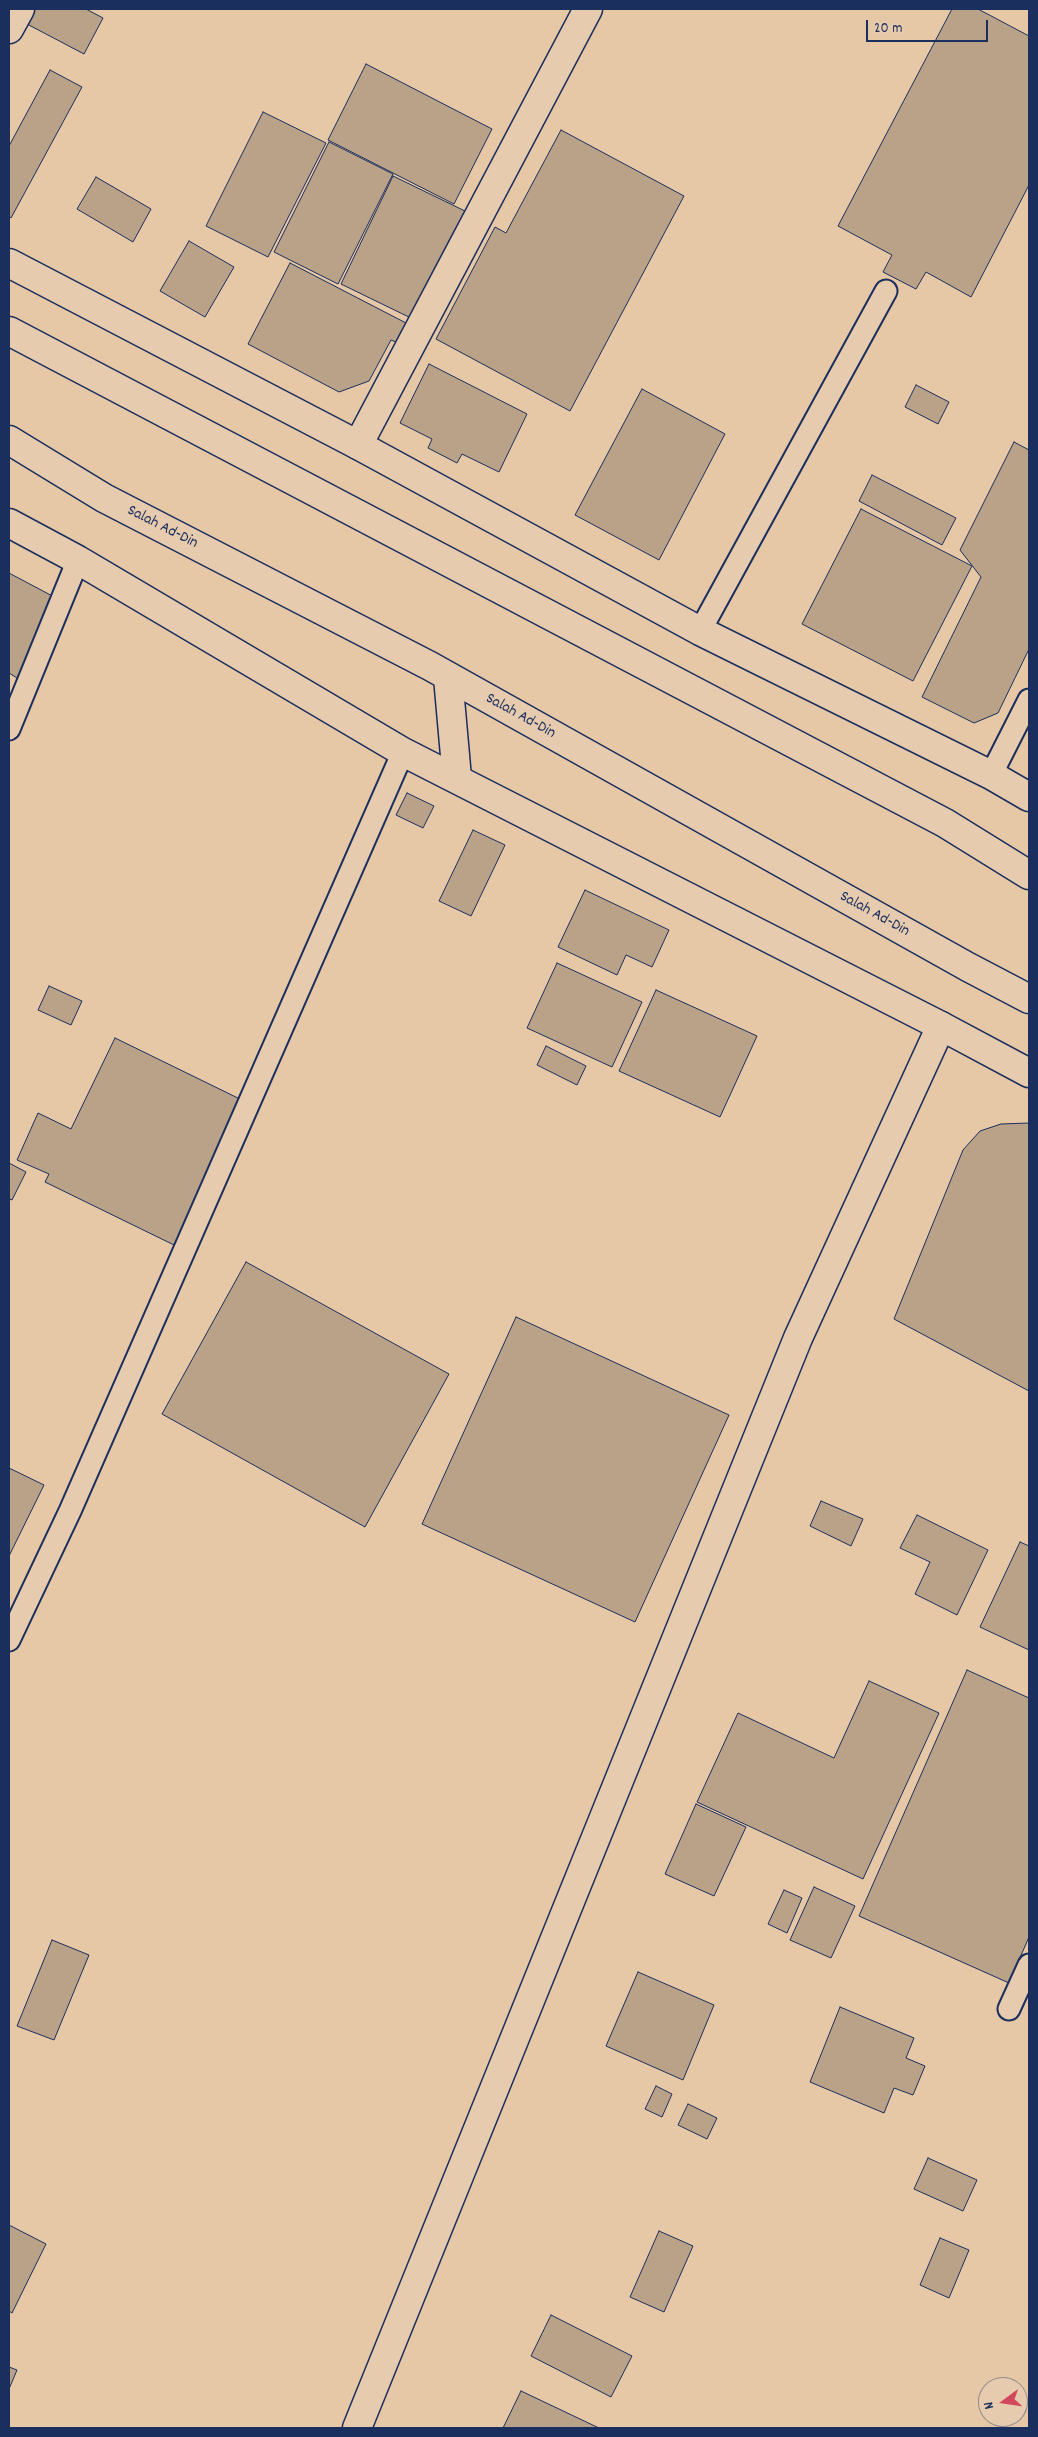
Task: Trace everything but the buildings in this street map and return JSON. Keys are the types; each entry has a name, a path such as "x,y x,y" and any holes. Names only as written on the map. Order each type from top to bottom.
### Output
{"main road":[{"path":"9,29 20,9"},
{"path":"358,445 588,9"},
{"path":"9,263 358,445 700,631 991,775 1029,797"},
{"path":"9,330 945,823 1029,874"},
{"name":"Salah Ad-Din","path":"9,440 104,498 448,677 951,958 1029,999"},
{"path":"9,523 78,560 403,752 941,1026 1029,1073"},
{"path":"448,677 457,778"},
{"path":"357,2428 798,1338 941,1026"}],"lane":[{"path":"700,631 886,291"},
{"path":"9,729 78,560"},
{"path":"991,775 1029,700"},
{"path":"9,1640 70,1511 403,752"},
{"path":"1009,2009 1029,1965"}]}
